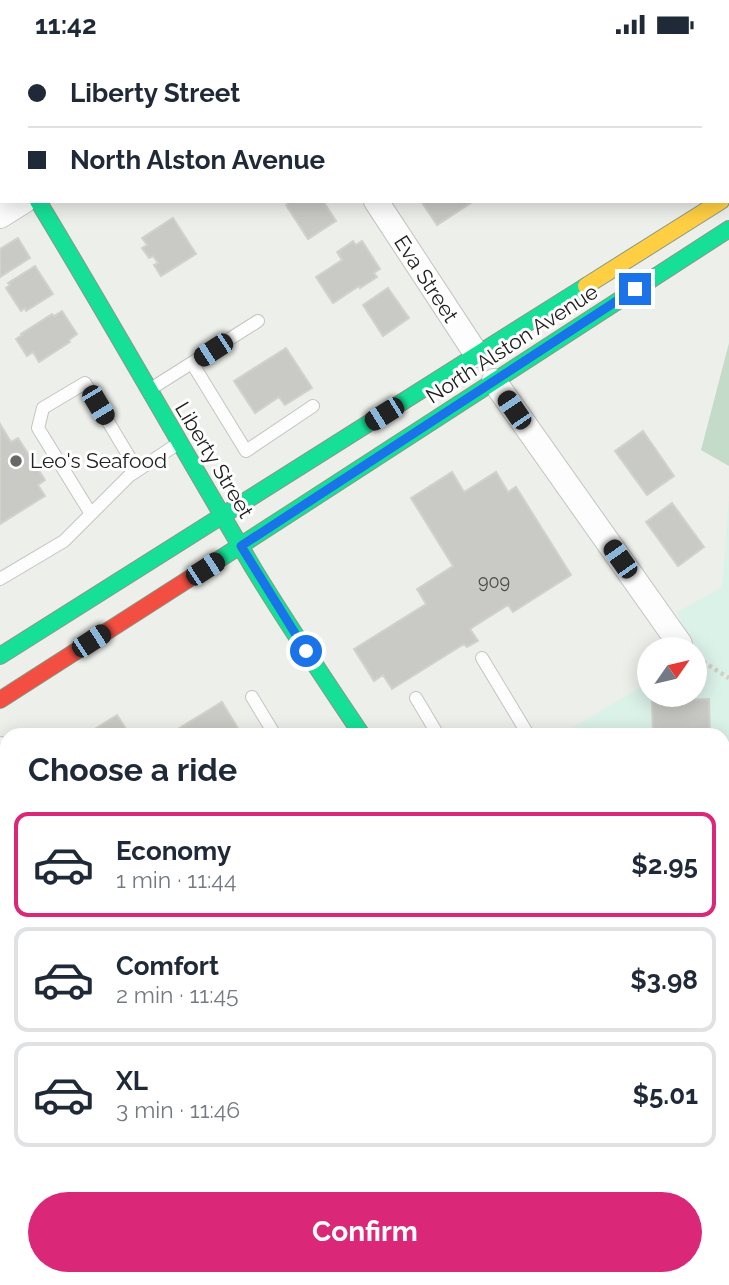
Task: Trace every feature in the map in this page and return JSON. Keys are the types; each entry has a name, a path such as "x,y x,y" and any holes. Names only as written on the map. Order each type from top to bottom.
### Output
{"main road":[{"name":"Liberty Street","path":"39,203 222,516 297,638 357,728"},
{"name":"North Alston Avenue","path":"0,656 718,203"},
{"name":"North Alston Avenue","path":"0,700 729,229"}],"street":[{"path":"0,216 21,203"},
{"name":"Eva Street","path":"377,203 477,355"},
{"path":"494,381 678,637"}],"lane":[{"path":"149,391 258,321"},
{"path":"192,363 246,451 313,407"},
{"path":"91,514 38,428 43,408 85,383 137,470"},
{"path":"0,579 64,541 122,482 179,443"},
{"path":"482,658 524,728"},
{"path":"251,697 271,728"},
{"path":"416,698 434,728"}],"path":[{"path":"707,663 729,678"}],"green space":[{"path":"729,343 729,466 701,450"},
{"path":"729,495 729,728 572,728 637,689 637,707 707,707 707,637 686,637 677,612 722,587"}],"building":[{"path":"324,203 336,221 308,239 286,205"},
{"path":"422,203 471,203 437,225"},
{"path":"173,218 196,254 161,276 154,265 158,263 153,256 149,258 142,248 147,245 142,238"},
{"path":"18,238 30,258 0,277 0,249"},
{"path":"353,241 356,245 362,241 380,269 374,273 377,277 333,303 316,277 342,260 337,252"},
{"path":"35,266 53,294 26,311 25,308 21,311 6,288 10,285 8,283"},
{"path":"388,288 409,318 383,336 363,305"},
{"path":"62,311 77,334 70,342 39,362 33,352 27,356 16,339 52,314 54,316"},
{"path":"286,348 312,388 285,405 279,397 255,413 234,381"},
{"name":"Leo's Seafood","path":"0,424 11,442 18,438 45,480 38,485 45,496 0,524"},
{"path":"643,431 674,476 647,495 615,451"},
{"path":"452,472 464,492 496,472 508,492 516,487 571,575 513,612 508,605 470,629 478,641 467,647 464,644 392,689 383,675 374,681 354,649 426,604 417,589 453,566 411,498"},
{"path":"672,503 704,547 678,566 646,522"},
{"path":"709,699 710,728 653,728 652,707 707,707"},
{"path":"222,702 238,728 179,728"},
{"path":"117,715 125,728 96,728"}],"traffic: fast":[{"path":"39,203 255,571 357,728"},
{"path":"209,566 729,229"},
{"path":"0,656 586,286"}],"traffic: slow":[{"path":"586,286 718,203"}],"traffic: jam":[{"path":"0,700 209,566"}],"place":[{"name":"Leo's Seafood","path":"16,461"}],"route":[{"path":"306,651 241,546 635,289"}]}
